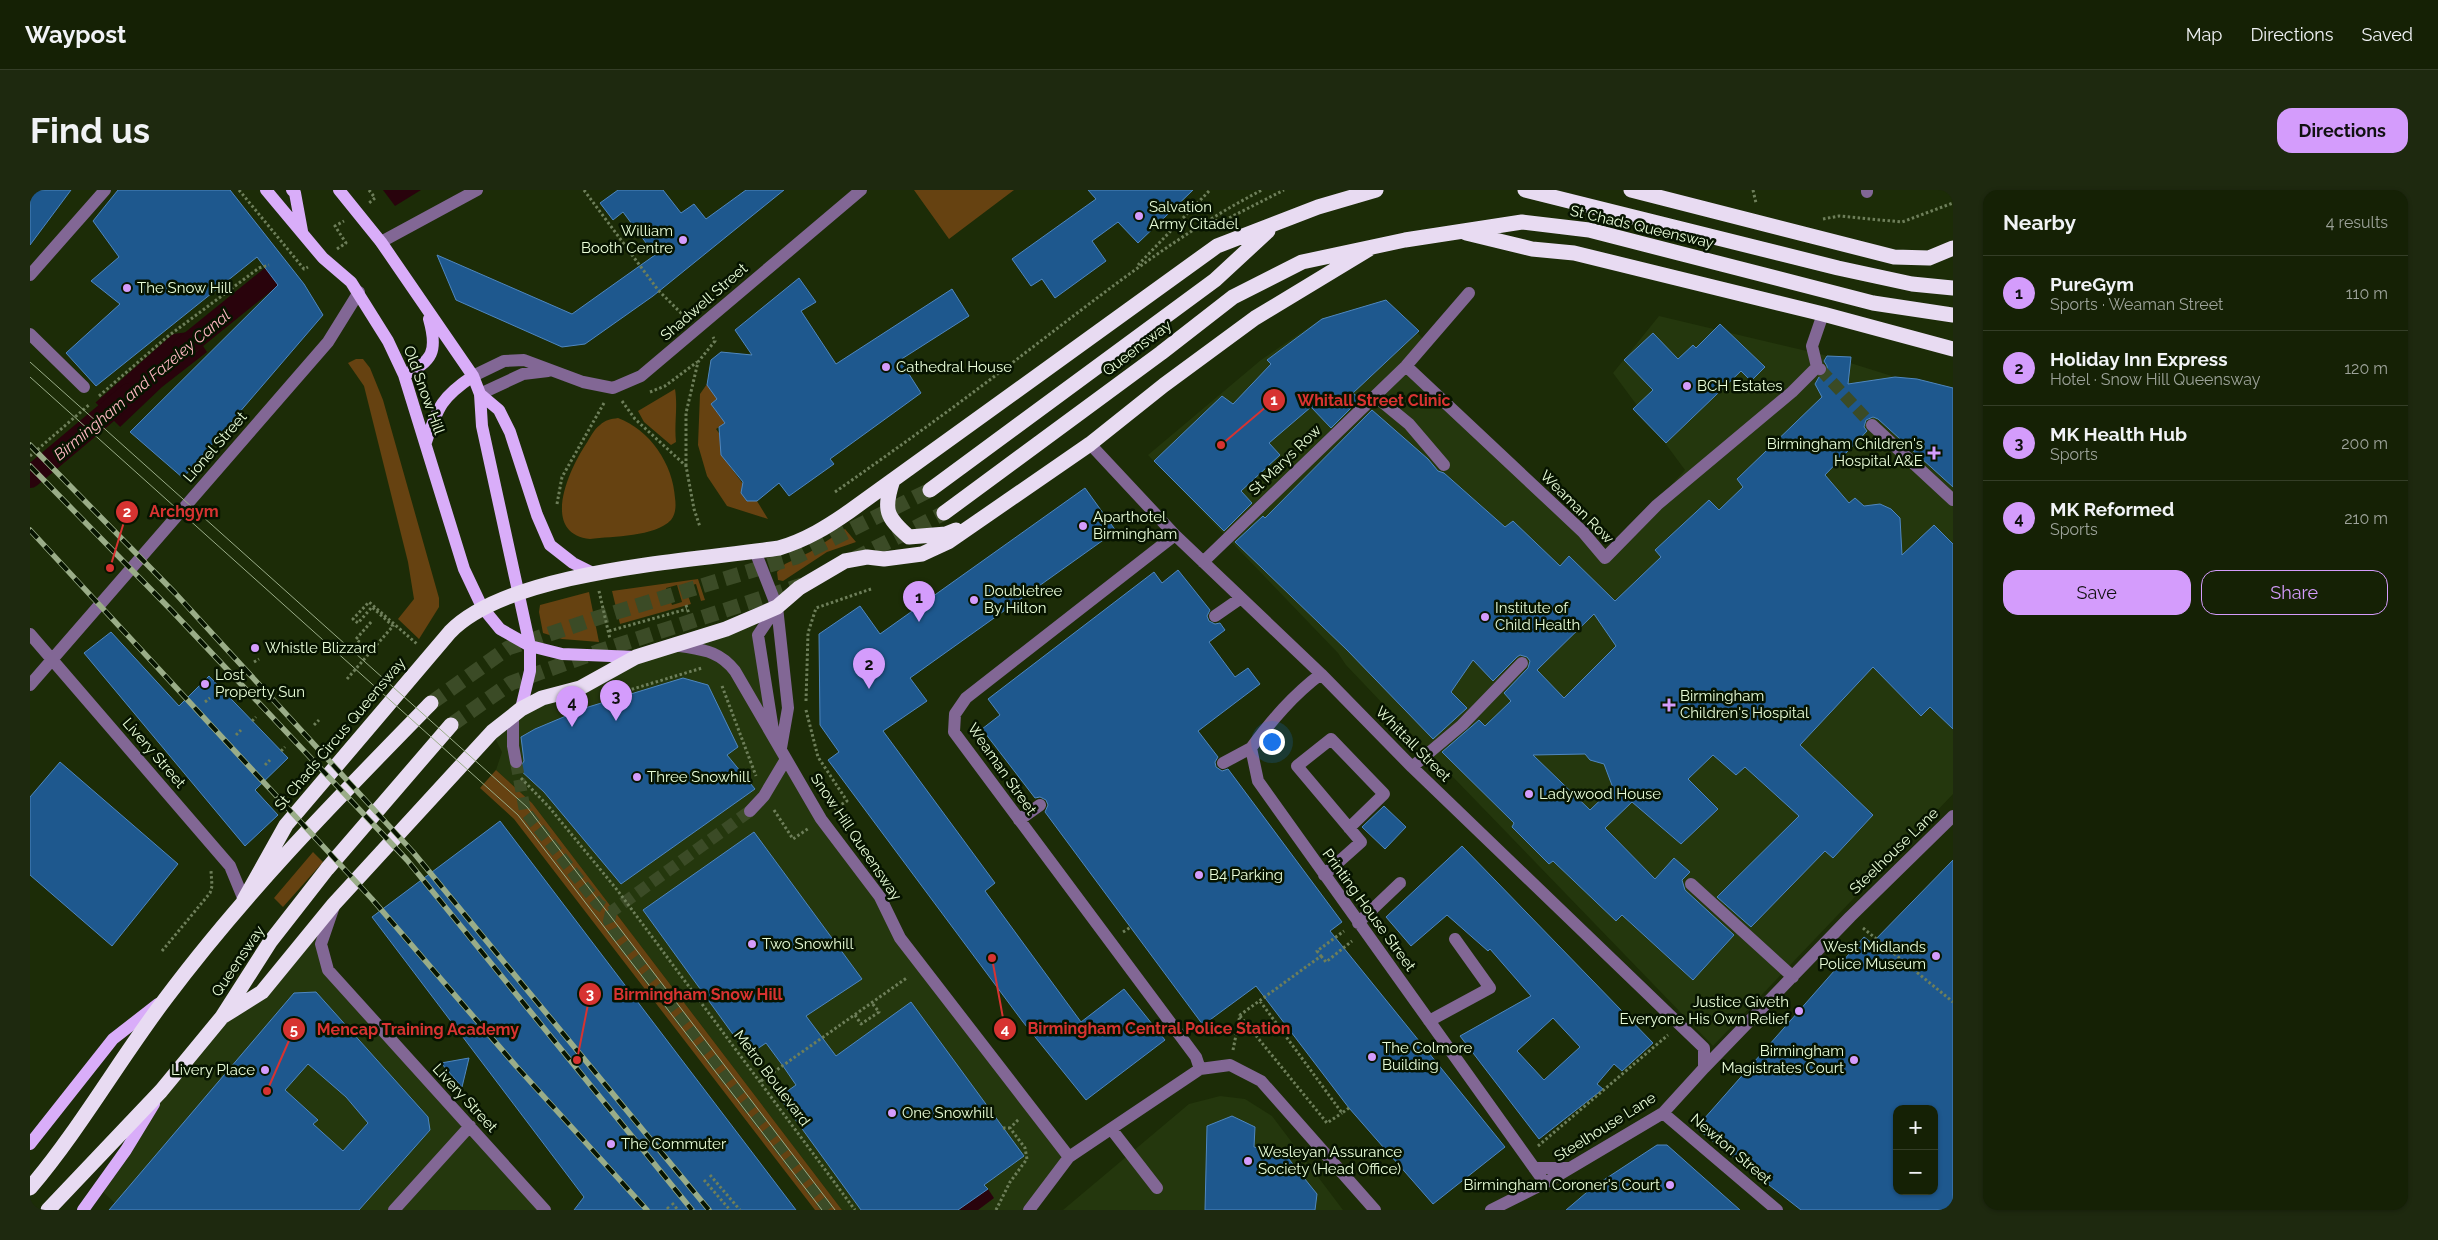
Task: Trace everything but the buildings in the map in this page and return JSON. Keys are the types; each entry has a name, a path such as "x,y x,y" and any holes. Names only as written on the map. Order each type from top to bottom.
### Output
{"highway":[{"path":"1274,225 1318,207 1376,190"},
{"name":"St Chads Queensway","path":"1525,190 1764,250 1912,284 1953,288"},
{"path":"1631,190 1894,257 1929,258 1953,248"},
{"name":"St Chads Queensway","path":"1369,249 1456,231 1522,222 1589,230 1872,303 1927,313 1953,315"},
{"name":"St Chads Circus Queensway","path":"244,900 286,825 462,620 482,607 518,593 595,574 755,552 778,548 808,538 822,531 1217,246 1274,225"},
{"name":"Queensway","path":"930,490 1215,280 1274,225"},
{"path":"1456,231 1532,248 1574,253 1823,314 1953,349"},
{"path":"222,1017 262,992 334,904 492,732 517,712 542,698 580,688 636,657 726,629 777,607 800,588 845,561 867,557 884,559 922,554 948,542 1090,444 1164,385 1255,318 1369,249"},
{"name":"Queensway","path":"944,513 1153,359 1233,297 1302,262 1369,249"},
{"path":"893,480 887,506 891,522 909,537 946,534 978,521"},
{"path":"30,1188 166,998 244,900 299,838 431,703"},
{"name":"Queensway","path":"48,1210 161,1091 222,1017 282,928 327,869 451,725"}],"main road":[{"name":"Old Snow Hill","path":"266,190 323,258 351,282 388,341 404,375 464,569 482,607"},
{"path":"292,190 295,193 302,231"},
{"path":"339,190 381,242 473,376 480,394 482,426 530,646 530,671 517,712"},
{"path":"404,375 425,364 432,350 433,333 426,309"},
{"path":"426,442 440,404 452,390 473,376"},
{"path":"480,394 499,410 510,432 537,514 550,545 573,563 595,574"},
{"path":"482,607 500,629 530,646 562,654 636,657"},
{"path":"30,1144 113,1039 166,998"},
{"path":"83,1210 126,1150 161,1091"}],"street":[{"path":"30,275 105,190"},
{"path":"381,242 476,190"},
{"name":"Shadwell Street","path":"613,388 641,376 861,190"},
{"name":"Lionel Street","path":"30,685 328,342 359,292"},
{"name":"St Marys Row","path":"1203,562 1406,366 1468,293"},
{"name":"Weaman Row","path":"1406,366 1583,532 1606,558 1657,505 1819,368 1812,346 1823,314"},
{"path":"30,334 84,387"},
{"path":"473,376 508,360 524,360 583,382 613,388"},
{"path":"480,394 523,374 551,371"},
{"path":"1375,396 1409,424 1444,465"},
{"path":"1872,425 1953,500"},
{"name":"Whittall Street","path":"1090,444 1175,535 1321,674 1412,767 1704,1048 1704,1068"},
{"name":"Weaman Street","path":"1175,535 966,698 955,714 954,732 1196,1057 1200,1068"},
{"path":"750,811 764,796 780,749 788,708 777,607 755,552"},
{"path":"1215,616 1241,598"},
{"name":"Snow Hill Queensway","path":"777,607 758,635 780,749"},
{"name":"Livery Street","path":"30,634 230,866 244,900"},
{"name":"Snow Hill Queensway","path":"674,645 713,652 729,663 821,819 880,897 900,938 1069,1157"},
{"path":"1412,767 1462,725 1522,662"},
{"path":"1223,763 1252,748 1276,716 1303,688 1321,674"},
{"path":"516,762 513,746 517,712"},
{"path":"1324,875 1361,842 1349,828 1297,766 1331,739 1384,794 1349,828"},
{"name":"Printing House Street","path":"1252,748 1258,781 1545,1183"},
{"path":"1018,820 1040,805"},
{"name":"Steelhouse Lane","path":"1491,1210 1545,1183 1664,1114 1704,1068 1850,916 1953,816"},
{"path":"1358,923 1400,883"},
{"path":"1691,884 1793,977"},
{"name":"Livery Street","path":"334,904 321,944 328,970 545,1210"},
{"path":"1429,1021 1490,988 1455,939"},
{"path":"1028,1210 1069,1157 1112,1130 1200,1068 1230,1065 1261,1081 1375,1210"},
{"name":"Newton Street","path":"1664,1114 1777,1210"},
{"path":"394,1210 470,1126"},
{"path":"1112,1130 1157,1188"},
{"path":"1534,1168 1572,1168"}],"path":[{"path":"584,190 658,290 685,317 694,311 715,341 698,362 686,413 686,466 694,509 700,527"},
{"path":"1134,270 1210,190"},
{"path":"835,492 953,409 1134,270 1210,220 1222,210 1262,190"},
{"path":"1210,220 1223,221 1284,190"},
{"path":"1753,190 1758,208"},
{"path":"1814,221 1839,216 1902,222 1953,203"},
{"path":"30,456 167,337 259,268 268,265"},
{"path":"556,504 562,477 587,429 613,388 635,419 686,466"},
{"path":"595,574 614,657"},
{"path":"846,801 818,757 806,711 808,633 816,608 871,590"},
{"path":"347,679 393,626 372,607 358,624 353,619 369,602 420,646"},
{"path":"608,632 687,607 689,614"},
{"path":"371,652 356,639 372,620"},
{"path":"254,662 259,658"},
{"path":"601,698 706,667"},
{"path":"721,682 764,796 793,839 821,819"},
{"path":"285,695 290,691"},
{"path":"205,702 210,698"},
{"path":"252,721 256,717"},
{"path":"314,725 319,720"},
{"path":"236,735 241,730"},
{"path":"281,751 285,747"},
{"path":"264,765 270,760"},
{"name":"Metro Boulevard","path":"538,795 618,891 856,1210"},
{"path":"162,950 210,893 212,886 211,869"},
{"path":"1850,916 1953,1002"},
{"path":"1340,933 1317,951 1326,962 1349,943"},
{"path":"1230,1065 1240,1015 1321,956"},
{"path":"761,1081 922,966"},
{"path":"1260,1001 1342,1113"},
{"path":"855,1015 862,1024 879,1012 872,1003"},
{"path":"1240,1015 1327,1123 1349,1108"},
{"name":"Steelhouse Lane","path":"1526,1156 1680,1025"},
{"path":"1003,1128 1010,1128 1032,1109"},
{"path":"996,1210 1010,1182 1027,1159 1025,1148 1010,1128"},
{"path":"710,1174 740,1210"},
{"path":"704,1180 730,1210"},
{"path":"672,1203 678,1210"}],"shaded area":[{"path":"914,190 1014,190 949,239"},
{"name":"Birmingham Children's Hospital","path":"1386,300 1424,340 1406,366 1606,557 1685,470 1613,373 1659,316 1828,356 1895,377 1953,388 1953,794 1713,1046 1423,746 1346,665 1338,653 1148,455 1261,360 1321,319"},
{"path":"356,359 363,359 370,368 383,400 439,598 439,607 419,639 398,619 414,599 408,562 364,386 348,363"},
{"path":"707,384 718,399 711,404 725,423 716,429 724,440 729,465 743,484 747,501 757,501 768,519 727,506 707,476 698,445 700,394"},
{"path":"675,389 676,442 671,445 644,422 638,411"},
{"path":"618,418 630,423 650,440 665,461 673,485 676,504 675,512 671,520 655,530 633,535 590,539 575,534 566,525 562,513 563,498 579,455 594,431 604,422"},
{"path":"845,529 856,542 827,552 783,581 778,580 777,572 785,564 810,552"},
{"path":"698,579 705,600 701,601 696,584 685,587 691,604 620,624 612,591","holes":["677,585 682,602 672,605 666,588"]},
{"path":"589,592 599,642 562,639 543,633 539,612 540,605"},
{"path":"753,617 758,635 774,738 900,938 1069,1157 1029,1210 842,1210 532,803 496,770 502,752 492,732 513,714"},
{"path":"496,770 532,803 842,1210 815,1210 514,819 480,788"},
{"path":"313,852 323,862 283,907 274,898"},
{"path":"334,904 322,956 545,1210 122,1210 100,1189 161,1091 222,1017 262,992"},
{"path":"1220,1096 1245,1099 1272,1116 1343,1210 1063,1210 1189,1104"}],"water":[{"path":"383,190 421,190 395,206"},
{"path":"204,330 193,349 195,353 203,346 207,352 162,387 120,427 95,403 173,334"},
{"path":"988,1189 994,1198 978,1210 958,1210"}],"pier":[{"path":"94,401 122,428 118,429 94,404"}],"waterway":[{"name":"Birmingham and Fazeley Canal","path":"182,349 276,273"},
{"name":"Birmingham and Fazeley Canal","path":"30,477 129,394"}],"tunnel":[{"path":"1820,369 1872,425"},
{"path":"431,703 508,648 594,619 796,557 930,490"},
{"path":"854,559 944,513"},
{"path":"451,725 511,683 597,652 802,585"},
{"path":"516,762 525,811 598,904 611,912 750,811"},
{"path":"611,912 609,921 613,930 828,1210"}],"tram line":[{"path":"30,362 527,807 835,1210"},
{"path":"30,377 518,815 822,1210"}],"railway":[{"path":"30,445 175,593 413,852 709,1210"},
{"path":"30,466 173,612 407,860 692,1210"},
{"path":"30,530 372,899 516,1066 647,1210"}],"place":[{"name":"Salvation Army Citadel","path":"1139,216"},
{"name":"William Booth Centre","path":"683,240"},
{"name":"The Snow Hill","path":"127,288"},
{"name":"Cathedral House","path":"886,367"},
{"name":"BCH Estates","path":"1687,386"},
{"name":"Whitall Street Clinic","path":"1221,445"},
{"name":"Birmingham Children's Hospital A&E","path":"1934,453"},
{"name":"Aparthotel Birmingham","path":"1083,526"},
{"name":"Archgym","path":"110,568"},
{"name":"Doubletree By Hilton","path":"974,600"},
{"name":"Institute of Child Health","path":"1485,617"},
{"name":"PureGym","path":"919,622"},
{"name":"Whistle Blizzard","path":"255,648"},
{"name":"Lost Property Sun","path":"205,684"},
{"name":"Holiday Inn Express","path":"869,689"},
{"name":"Birmingham Children's Hospital","path":"1669,705"},
{"name":"MK Health Hub","path":"616,721"},
{"name":"MK Reformed","path":"572,727"},
{"name":"Three Snowhill","path":"637,777"},
{"name":"Ladywood House","path":"1529,794"},
{"name":"B4 Parking","path":"1199,875"},
{"name":"Two Snowhill","path":"752,944"},
{"name":"West Midlands Police Museum","path":"1936,956"},
{"name":"Birmingham Central Police Station","path":"992,958"},
{"name":"Justice Giveth Everyone His Own Relief","path":"1799,1011"},
{"name":"The Colmore Building","path":"1372,1057"},
{"name":"Birmingham Snow Hill","path":"577,1060"},
{"name":"Birmingham Magistrates Court","path":"1854,1060"},
{"name":"Livery Place","path":"265,1070"},
{"name":"Mencap Training Academy","path":"267,1091"},
{"name":"One Snowhill","path":"892,1113"},
{"name":"The Commuter","path":"611,1144"},
{"name":"Wesleyan Assurance Society (Head Office)","path":"1248,1161"},
{"name":"Birmingham Coroner's Court","path":"1670,1185"}]}
